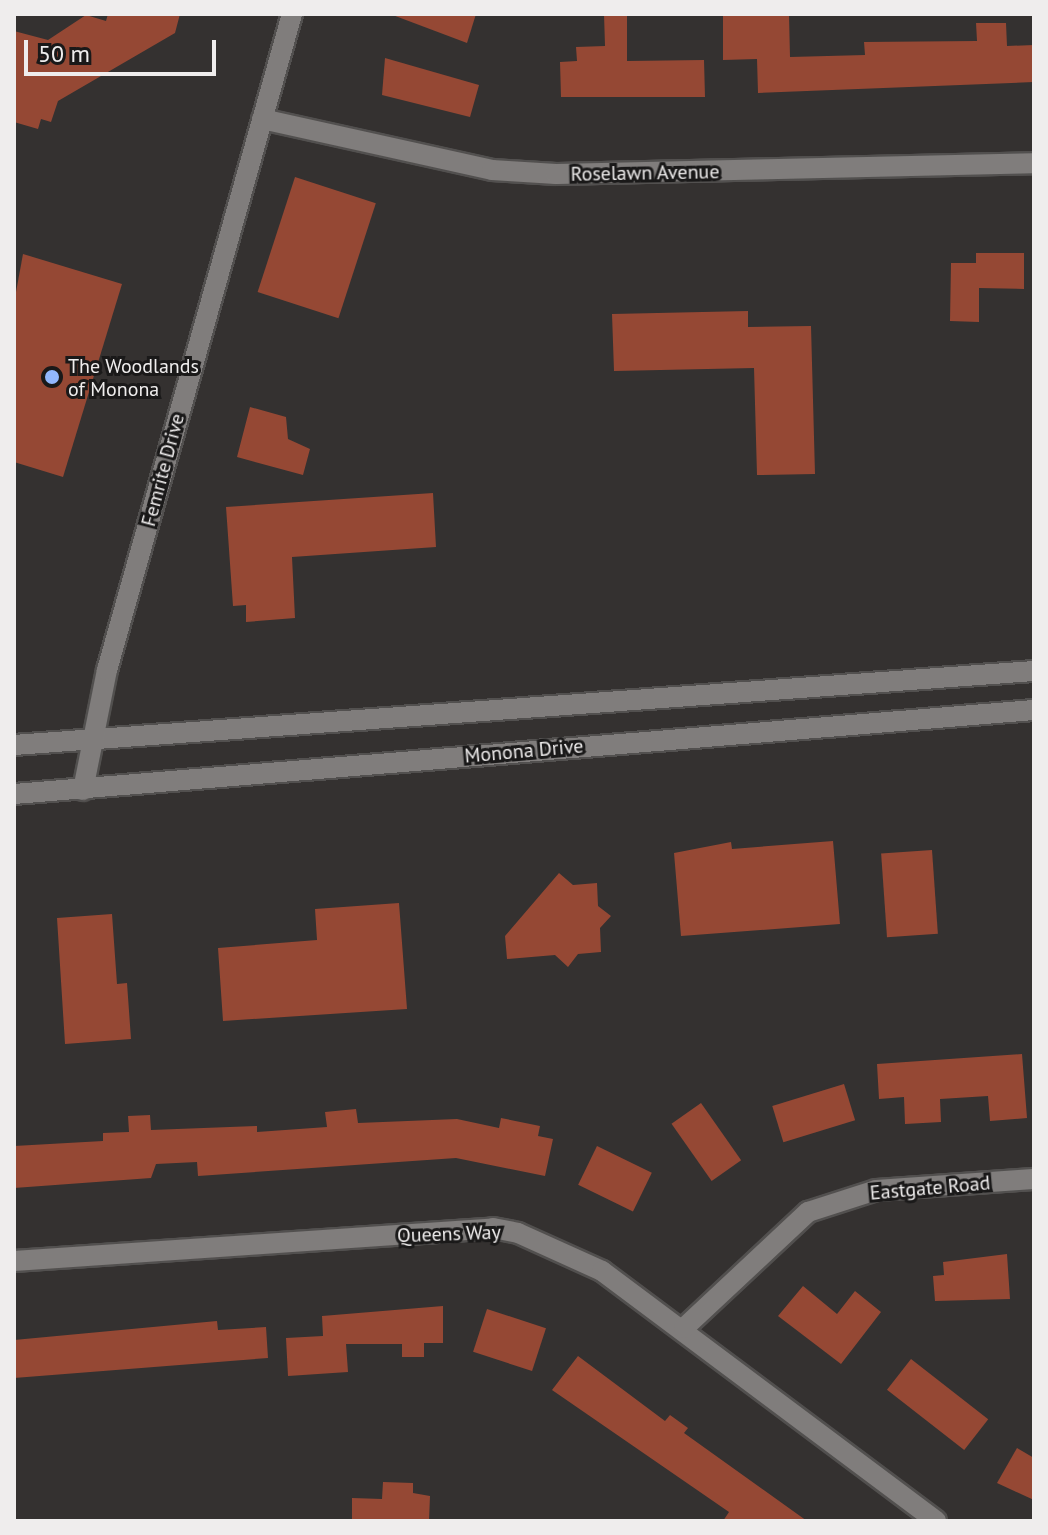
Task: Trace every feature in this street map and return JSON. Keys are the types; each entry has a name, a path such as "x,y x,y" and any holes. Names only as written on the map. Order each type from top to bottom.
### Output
{"street":[{"name":"Femrite Drive","path":"83,790 90,740 292,14"},
{"name":"Roselawn Avenue","path":"262,119 492,170 556,174 1034,163"},
{"path":"14,745 1034,671"},
{"name":"Monona Drive","path":"14,794 1034,710"},
{"name":"Eastgate Road","path":"684,1328 808,1212 876,1190 1034,1179"},
{"name":"Queens Way","path":"14,1261 493,1228 581,1258 684,1328 936,1521"}],"building":[{"path":"108,14 180,14 175,33 58,101 51,122 41,119 38,129 14,122 14,31 48,40 86,15 106,21"},
{"path":"390,14 476,14 467,43"},
{"path":"604,14 627,14 627,61 704,60 705,97 561,97 560,62 577,61 576,47 605,46"},
{"path":"723,14 789,14 790,57 865,55 864,42 977,41 976,23 1006,23 1007,46 1034,45 1034,82 758,93 757,59 723,60"},
{"path":"385,58 479,85 470,117 382,95"},
{"path":"295,177 376,203 338,318 258,292"},
{"path":"976,253 1024,253 1024,289 979,288 979,322 950,321 951,263 976,263"},
{"name":"The Woodlands of Monona","path":"23,254 122,284 63,477 14,462 14,303"},
{"path":"748,311 748,327 811,326 815,474 757,475 754,368 614,371 612,314"},
{"path":"250,407 286,417 288,439 310,449 303,475 237,457"},
{"path":"433,493 436,547 292,557 295,618 246,622 246,605 233,606 226,507"},
{"path":"833,841 840,924 681,936 674,853 731,842 732,849"},
{"path":"932,850 938,934 887,937 881,854"},
{"path":"559,873 573,885 597,883 598,906 611,916 600,928 601,952 578,954 568,967 555,955 507,959 505,936"},
{"path":"399,903 407,1009 223,1021 218,948 317,940 315,909"},
{"path":"112,914 117,984 127,983 131,1039 65,1044 57,918"},
{"path":"1022,1054 1027,1118 990,1121 988,1096 940,1099 941,1122 905,1124 904,1097 879,1099 877,1064"},
{"path":"844,1084 855,1120 783,1142 772,1106"},
{"path":"701,1103 741,1160 712,1181 672,1124"},
{"path":"356,1109 358,1123 457,1119 499,1128 501,1118 540,1126 538,1136 553,1139 545,1176 456,1158 198,1176 197,1162 156,1164 151,1178 14,1188 14,1146 103,1141 103,1133 129,1132 128,1116 150,1115 151,1130 257,1126 257,1132 327,1127 325,1112"},
{"path":"597,1146 652,1173 633,1211 578,1185"},
{"path":"1007,1254 1010,1299 935,1301 933,1276 944,1275 943,1262"},
{"path":"803,1286 837,1314 855,1291 881,1312 841,1364 778,1316"},
{"path":"443,1306 443,1343 424,1343 424,1357 402,1357 402,1344 346,1344 348,1372 288,1376 286,1338 323,1336 322,1316"},
{"path":"487,1309 546,1328 532,1371 473,1352"},
{"path":"217,1321 218,1330 266,1327 268,1358 14,1378 14,1340"},
{"path":"578,1356 665,1421 670,1415 688,1428 684,1433 807,1521 723,1521 729,1512 552,1390"},
{"path":"911,1359 988,1419 964,1450 887,1390"},
{"path":"1017,1448 1034,1458 1034,1500 997,1483"},
{"path":"383,1482 413,1483 413,1493 430,1496 429,1521 352,1521 352,1498 382,1499"}],"place":[{"name":"The Woodlands of Monona","path":"52,377"}]}
